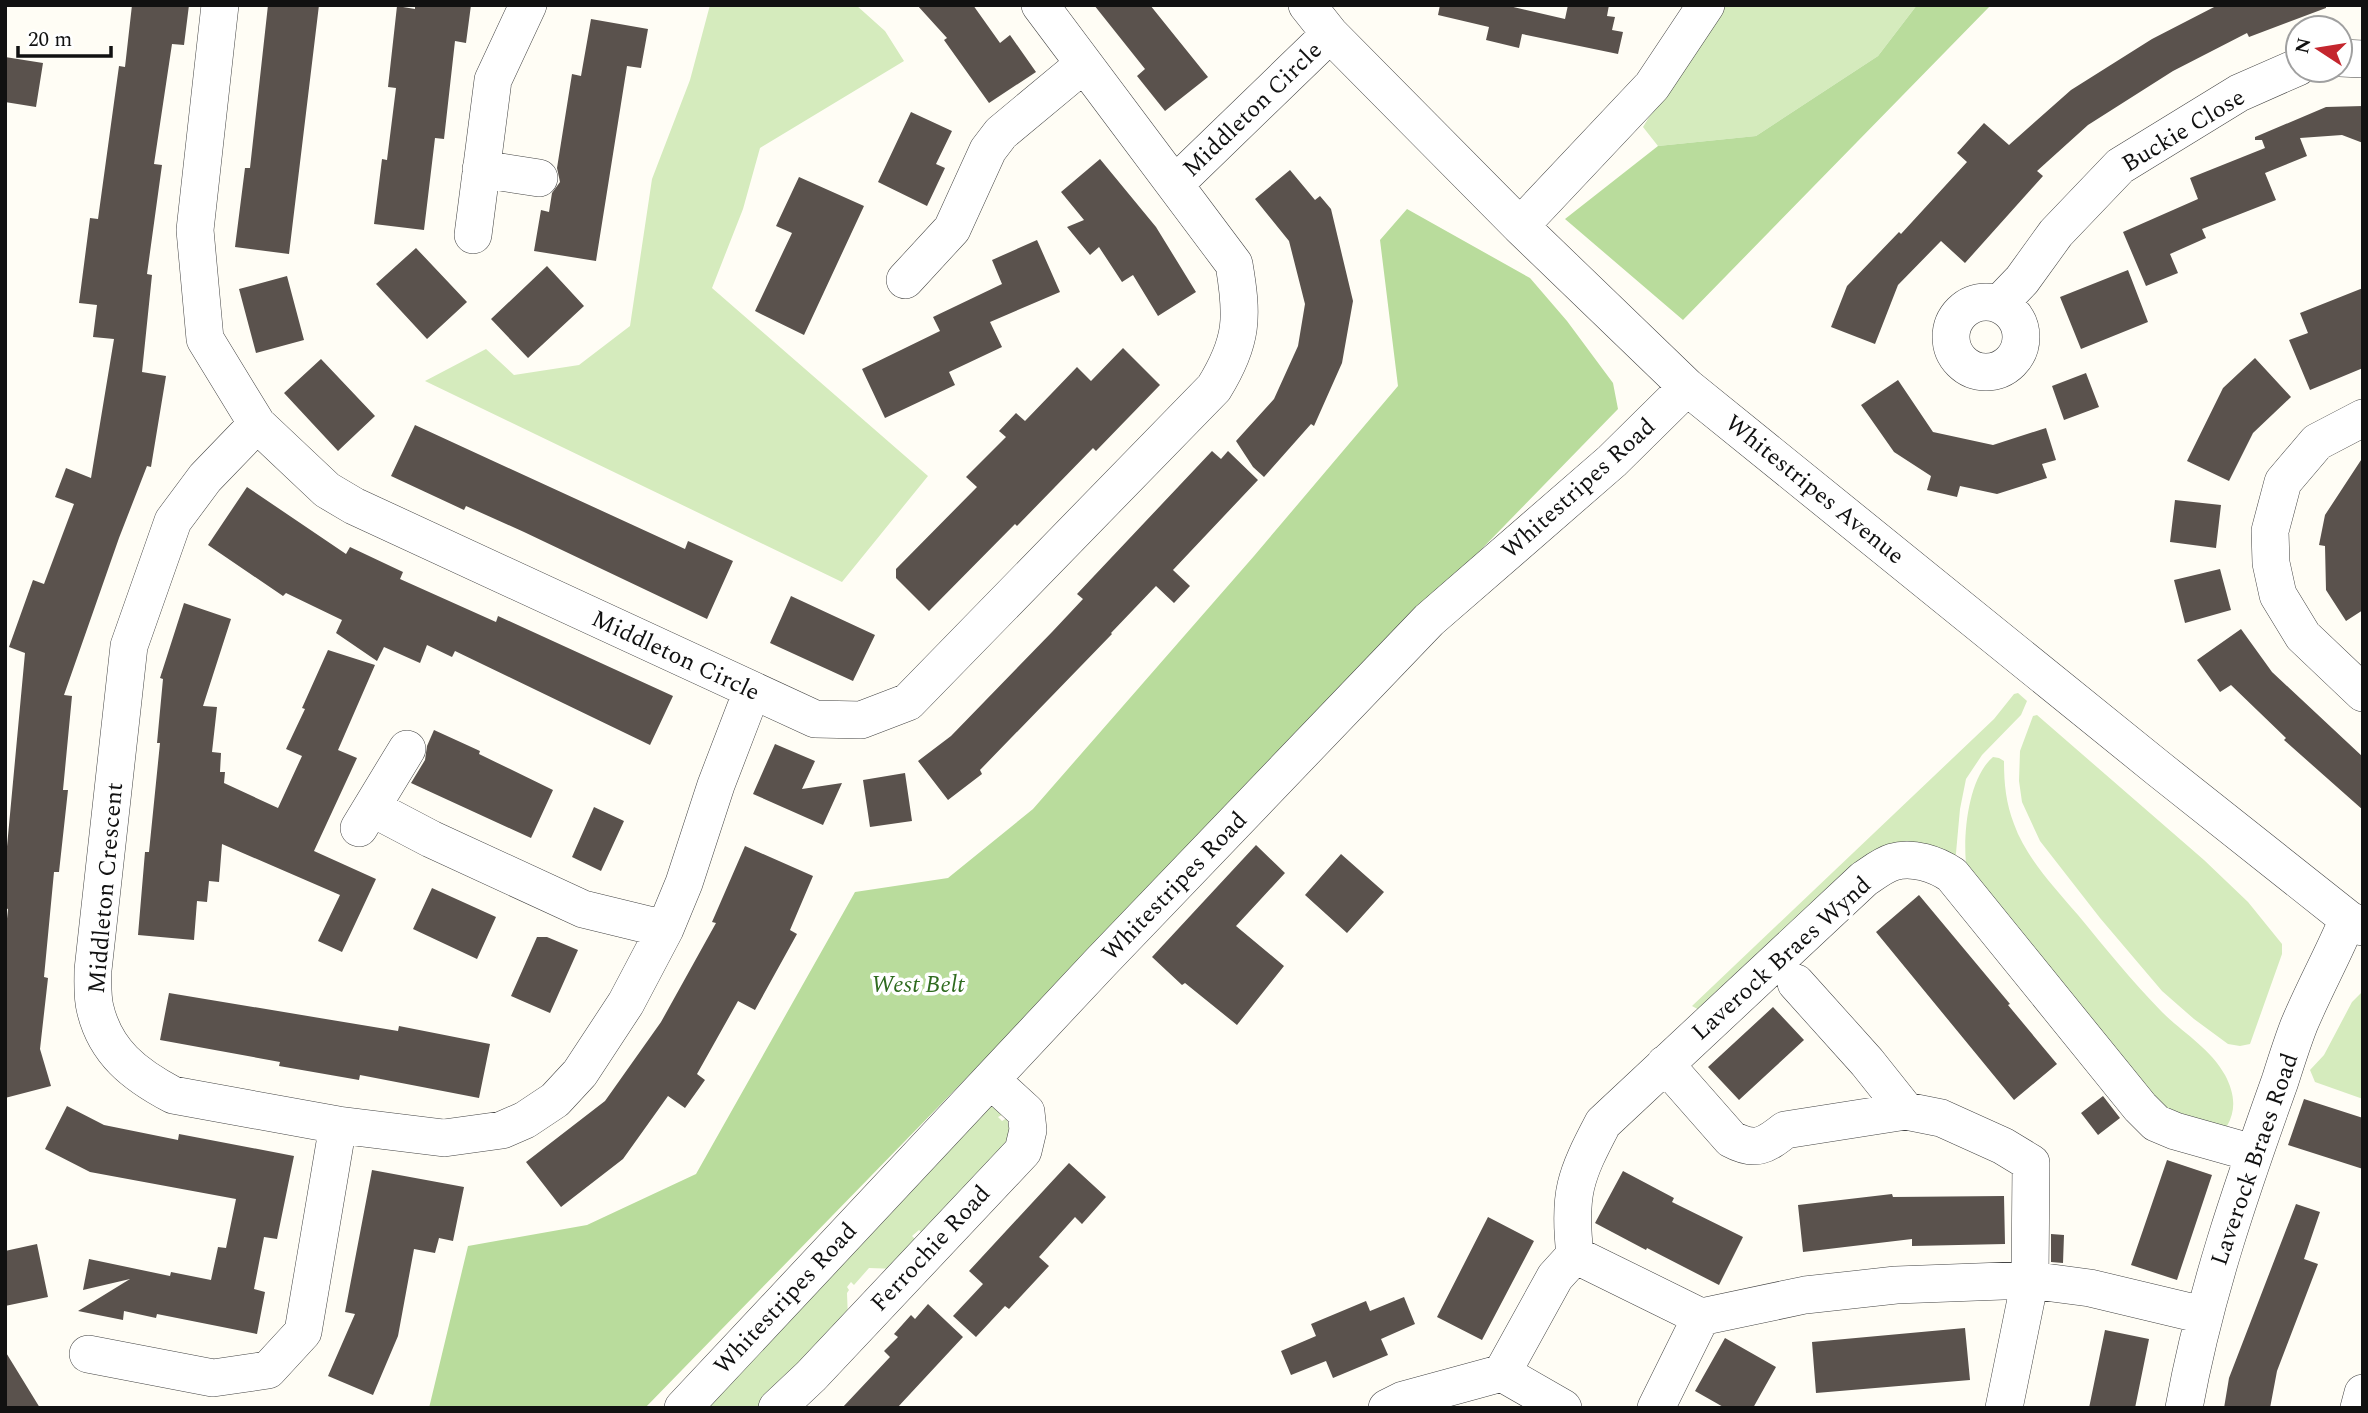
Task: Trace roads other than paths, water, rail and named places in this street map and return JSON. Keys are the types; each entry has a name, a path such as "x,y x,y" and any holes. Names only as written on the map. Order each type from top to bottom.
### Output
{"street":[{"name":"Middleton Circle","path":"220,5 195,230 205,339 257,424 327,490 354,506 815,719 860,720 908,702 1214,388 1230,362 1239,334 1240,299 1234,264 1040,5"},
{"path":"473,235 493,80 528,5"},
{"name":"Whitestripes Avenue","path":"1307,5 1330,34 1520,226 1687,387 2159,769 2355,923"},
{"path":"1520,226 1653,86 1706,5"},
{"name":"Middleton Circle","path":"1175,184 1330,34"},
{"path":"905,281 952,229 988,150 1001,133 1084,64"},
{"name":"Buckie Close","path":"1999,304 2022,280 2056,233 2120,166 2239,93 2284,73"},
{"path":"481,169 539,178"},
{"name":"Whitestripes Road","path":"683,1408 990,1080 1429,620 1612,461 1687,387"},
{"path":"2363,418 2317,442 2283,482 2270,531 2271,563 2278,595 2303,636 2363,693"},
{"name":"Middleton Crescent","path":"257,424 205,478 173,521 129,646 93,970 94,1007 105,1037 135,1073 173,1095 338,1125 444,1138 502,1130 525,1120 555,1100 580,1073 626,1003 665,929 752,691"},
{"path":"407,749 365,818 431,839 583,909 665,929"},
{"name":"Laverock Braes Wynd","path":"1575,1255 1571,1222 1572,1202 1582,1163 1603,1123 1864,878 1894,862 1916,861 1942,868 1952,875 2140,1107 2156,1123 2253,1153"},
{"name":"Laverock Braes Road","path":"2184,1408 2203,1315 2253,1153 2299,1025 2355,923"},
{"path":"1797,983 1906,1111"},
{"path":"1665,1064 1731,1139 1743,1146 1755,1147 1771,1141 1785,1130 1906,1111 1941,1118 2003,1146 2031,1163 2030,1280 2004,1408"},
{"name":"Ferrochie Road","path":"777,1408 811,1376 1023,1151 1028,1130 1026,1112 990,1080"},
{"path":"88,1354 213,1378 268,1370 303,1332 338,1125"},
{"path":"1502,1373 1555,1277 1575,1255 1702,1317 1804,1295 1896,1285 2030,1280 2090,1288 2203,1315"},
{"path":"1656,1408 1702,1317"},
{"path":"1387,1408 1403,1400 1502,1373 1563,1408"},
{"path":"2359,1408 2363,1393"}],"park label":[{"name":"West Belt","path":"918,984"}]}
